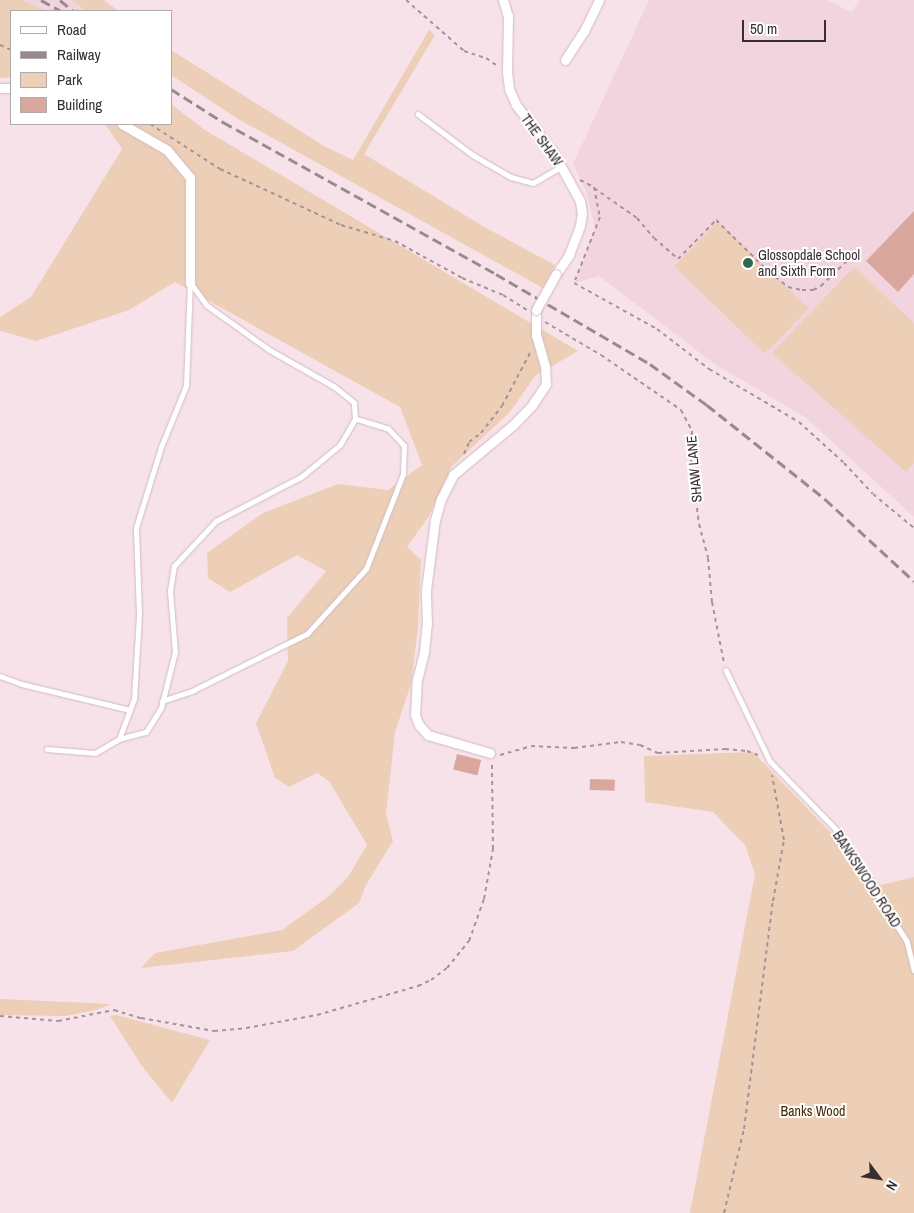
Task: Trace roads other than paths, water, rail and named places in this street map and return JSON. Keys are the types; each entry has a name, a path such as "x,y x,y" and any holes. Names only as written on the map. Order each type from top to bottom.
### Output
{"street":[{"name":"THE SHAW","path":"490,753 428,735 419,725 415,715 417,680 426,633 426,590 435,520 441,499 453,475 513,425 546,384 546,372 536,335 536,313 572,248 580,226 582,213 580,202 563,170 516,105 509,90 507,72 508,16 503,0"},
{"path":"565,60 584,31 598,0"},
{"path":"124,125 167,150 190,177 190,283"}],"lane":[{"path":"418,114 473,155 511,177 527,183 533,183 563,170"},
{"path":"47,749 95,753 119,739 146,732 162,701 175,652 170,591 174,566 216,522 300,477 340,445 355,419 354,403 334,387 268,350 206,306 190,283"},
{"path":"119,739 134,699 139,615 136,528 161,447 186,386 190,283"},
{"path":"162,701 192,691 306,634 366,569 403,474 404,446 388,429 355,419"},
{"name":"BANKSWOOD ROAD","path":"726,670 770,760 835,828 907,941 914,970"},
{"path":"0,676 22,684 130,710"}],"railway":[{"path":"41,0 59,10"},
{"path":"60,0 72,10"},
{"path":"172,90 223,122 496,274 650,364 707,405 825,499 914,581"}],"place":[{"name":"Glossopdale School and Sixth Form","path":"748,263"}],"park label":[{"name":"Banks Wood","path":"813,1111"}]}
